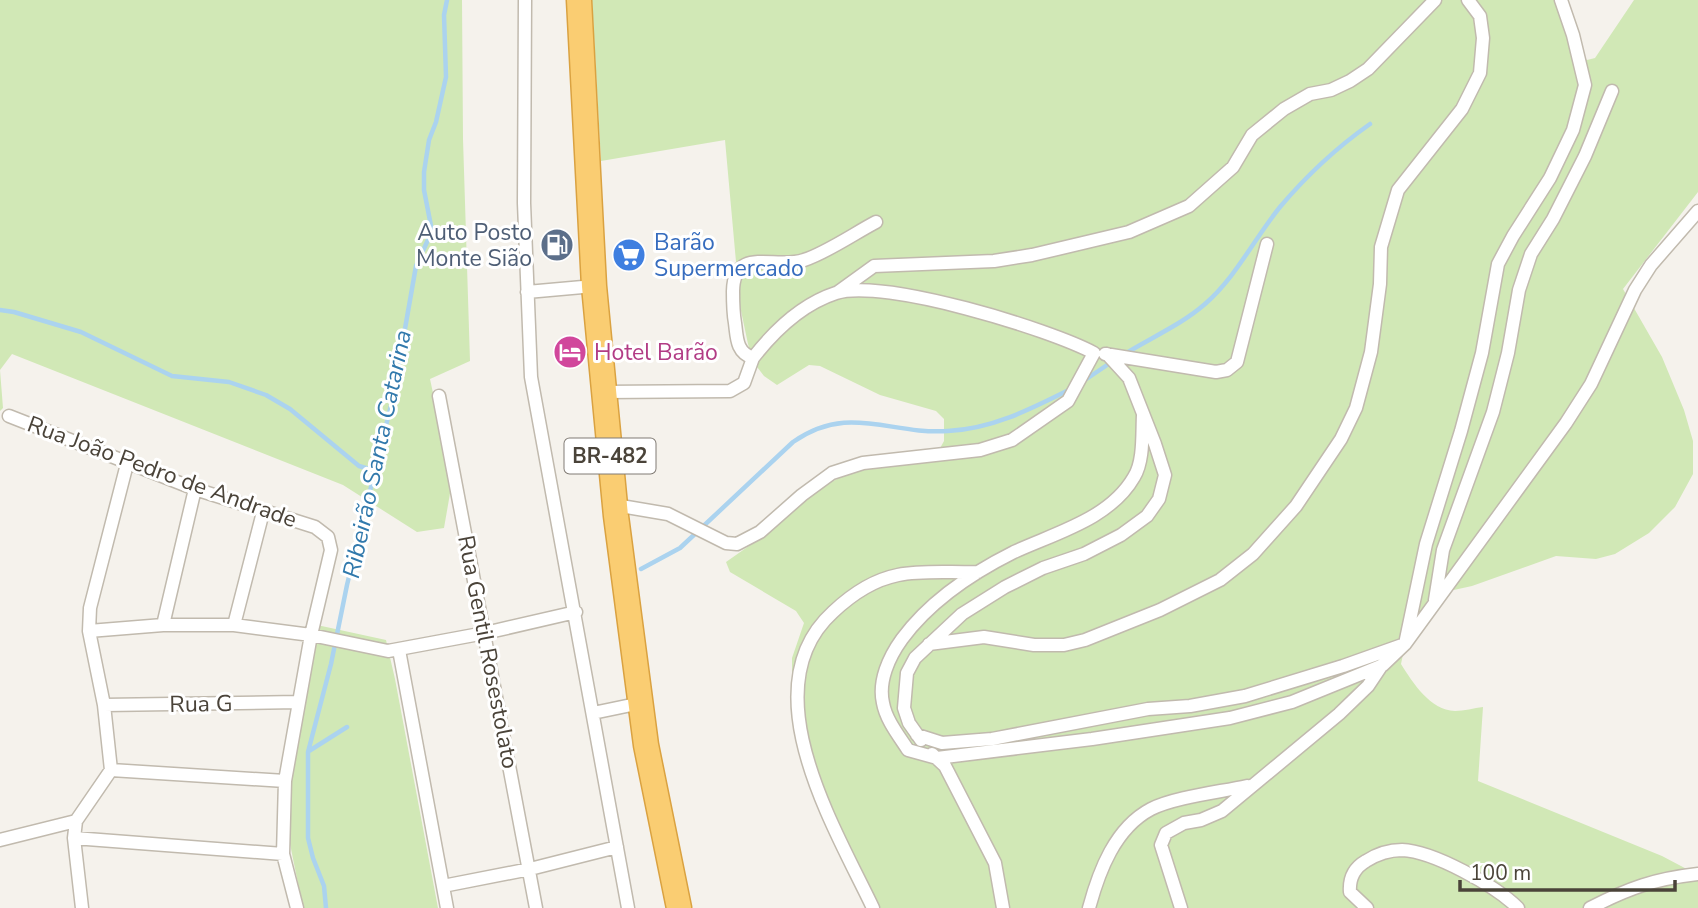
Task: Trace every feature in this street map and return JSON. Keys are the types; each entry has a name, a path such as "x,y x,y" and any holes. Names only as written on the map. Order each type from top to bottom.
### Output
{"highway":[{"name":"BR-482","path":"579,0 594,286 615,505 656,800 679,908"}],"street":[{"path":"525,0 524,203 531,377 628,908"},
{"path":"604,392 730,391 744,383 752,358 783,325 798,313 838,292 874,266 994,261 1032,255 1129,232 1189,206 1233,167 1252,135 1284,109 1310,94 1332,90 1368,69 1434,0"},
{"path":"929,644 984,637 1034,645 1064,645 1085,640 1160,610 1220,580 1253,554 1296,506 1341,439 1356,408 1371,352 1381,284 1381,247 1398,190 1462,109 1480,73 1483,38 1480,16 1468,0"},
{"path":"1405,643 1426,544 1482,353 1498,264 1550,178 1573,130 1586,85 1561,0"},
{"path":"1434,603 1443,550 1493,412 1508,353 1519,290 1531,254 1553,219 1585,156 1612,91"},
{"path":"1181,908 1161,845 1166,833 1184,823 1201,820 1222,811 1368,687 1382,665 1405,643 1566,423 1591,384 1622,315 1651,265 1698,211"},
{"path":"752,358 739,349 733,313 733,276 737,270 747,263 804,260 876,222"},
{"path":"838,292 865,291 924,297 1033,329 1101,354 1216,372 1227,370 1237,362 1267,244"},
{"path":"527,292 594,286"},
{"path":"1003,908 995,863 951,777 909,723 904,708 904,690 907,674 915,658 962,614 1005,587 1043,568 1084,554 1121,535 1147,516 1159,499 1165,475 1129,378 1101,354"},
{"path":"615,505 668,514 726,543 737,544 760,533 802,495 832,473 863,463 980,450 1012,440 1068,401 1101,354"},
{"name":"Rua Gentil Rosestolato","path":"439,396 536,908"},
{"path":"1143,415 1140,460 1135,477 1121,493 1085,520 1013,553 949,591 924,612 893,651 882,679 883,704 908,750 937,758 1103,738 1230,718 1293,702 1382,665"},
{"name":"Rua João Pedro de Andrade","path":"9,416 194,489 315,527 328,537 331,550 311,635"},
{"path":"77,907 74,838 76,821 111,770 104,705 89,631 90,608 127,464"},
{"path":"163,625 194,489"},
{"path":"234,625 263,512"},
{"path":"873,908 821,797 804,750 797,706 800,672 810,642 826,618 847,599 872,584 898,575 978,572"},
{"path":"89,631 163,625 234,625 311,635 388,651 576,612"},
{"path":"297,908 283,854 285,781 311,635"},
{"path":"917,735 942,743 992,739 1148,709 1190,706 1245,696 1343,666 1405,643"},
{"path":"399,650 447,908"},
{"name":"Rua G","path":"104,705 298,702"},
{"path":"593,713 641,703"},
{"path":"111,770 285,781"},
{"path":"1089,908 1097,877 1113,845 1151,809 1251,786"},
{"path":"0,840 76,821"},
{"path":"74,838 283,854"},
{"path":"443,886 530,869 617,847"},
{"path":"1367,908 1350,892 1349,881 1359,864 1378,853 1403,850 1439,860 1478,879 1518,908"},
{"path":"1590,908 1628,889 1664,878 1698,874"}],"green space":[{"path":"0,0 462,0 470,361 430,379 452,482 444,528 417,532 343,485 12,354 0,370"},
{"path":"592,0 1562,0 1580,55 1587,60 1595,58 1634,0 1698,0 1698,192 1623,289 1662,357 1684,410 1693,441 1693,474 1675,507 1649,533 1615,554 1596,559 1556,556 1472,586 1431,595 1407,635 1401,664 1423,694 1438,706 1455,711 1483,707 1478,781 1662,856 1698,875 1698,908 878,908 823,806 797,736 792,707 792,658 804,623 796,611 730,572 726,562 824,485 862,468 939,450 944,441 944,419 936,411 880,395 820,366 809,365 777,385 764,376 754,363 740,306 725,140 601,161"},
{"path":"0,370 3,408 0,411"},
{"path":"317,625 386,640 438,908 303,908 289,839 287,796"}],"waterway":[{"name":"Ribeirão Santa Catarina","path":"326,908 324,886 308,838 308,752 393,397 416,266 432,231 424,190 424,172 429,140 446,77 444,15 447,0"},
{"path":"1123,355 1176,325 1205,304 1226,282 1290,195 1334,152 1370,124"},
{"path":"0,310 81,332 172,376 229,382 266,395 290,409 359,466 376,471"},
{"path":"1082,382 1113,361"},
{"path":"641,569 680,548 793,442 813,430 851,422 927,431 964,429 1011,417 1069,390"},
{"path":"309,751 347,727"}],"place":[{"name":"Auto Posto Monte Sião","path":"557,245"},
{"name":"Barão Supermercado","path":"629,255"},
{"name":"Hotel Barão","path":"570,352"}]}
